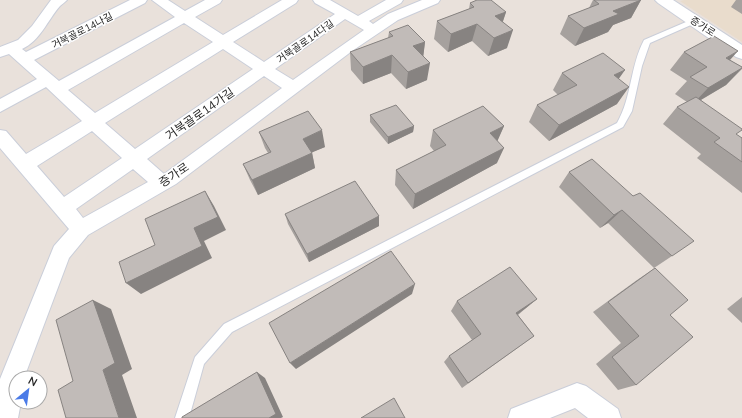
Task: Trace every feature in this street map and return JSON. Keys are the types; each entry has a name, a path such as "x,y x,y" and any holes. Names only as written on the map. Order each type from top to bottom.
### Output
{"main road":[{"name":"증가로","path":"663,0 742,53"}],"street":[{"path":"5,51 23,43 37,29 56,2 60,0"},
{"name":"거북골로14나길","path":"24,60 140,0"},
{"name":"거북골로14다길","path":"159,0 293,88"},
{"path":"0,106 52,84 186,17 215,0"},
{"path":"25,164 291,0"},
{"path":"320,0 374,30"},
{"path":"359,21 396,0"},
{"name":"증가로","path":"6,418 12,379 61,254 81,229 162,184 393,17 433,0"},
{"name":"거북골로14다길","path":"265,69 345,13"},
{"path":"5,51 24,60 162,184"},
{"name":"거북골로14가길","path":"63,208 265,69"},
{"path":"0,136 81,229"},
{"path":"520,418 577,395 608,418"}],"lane":[{"path":"182,418 199,361 228,328 620,125 628,111 638,66 647,42 696,21"}],"shaded area":[{"path":"742,0 742,42 680,1"}],"building":[{"path":"477,0 491,0 506,12 495,16 513,30 494,38 477,24 451,34 437,21 474,7 470,3"},
{"path":"594,0 641,0 613,11 619,14 584,28 568,16 599,4"},
{"path":"408,25 425,42 413,46 430,63 408,72 392,55 363,67 350,52 393,36 389,32"},
{"path":"714,36 738,51 726,58 742,68 708,88 690,77 707,67 684,52"},
{"path":"603,53 625,70 614,75 629,87 559,125 537,105 577,85 562,73"},
{"path":"696,97 742,129 736,134 742,138 742,162 714,142 720,138 677,107"},
{"path":"396,105 414,126 388,137 370,115"},
{"path":"483,106 504,126 490,133 504,148 415,194 396,170 446,145 433,130"},
{"path":"308,111 322,130 303,139 312,153 252,180 243,164 271,152 259,132"},
{"path":"592,159 633,196 640,193 694,241 672,256 622,210 614,215 569,172"},
{"path":"355,181 379,216 307,254 285,214"},
{"path":"205,191 218,217 194,228 202,246 126,283 119,262 155,245 145,219"},
{"path":"391,251 415,284 290,363 269,323"},
{"path":"510,267 537,299 516,313 534,336 468,383 449,356 481,334 457,301"},
{"path":"655,268 688,300 670,315 693,337 636,385 612,357 639,336 608,302"},
{"path":"93,300 115,363 103,370 119,418 66,418 58,390 73,381 56,320"},
{"path":"257,372 276,414 269,418 182,418 182,417"},
{"path":"394,398 405,418 361,418"}]}
